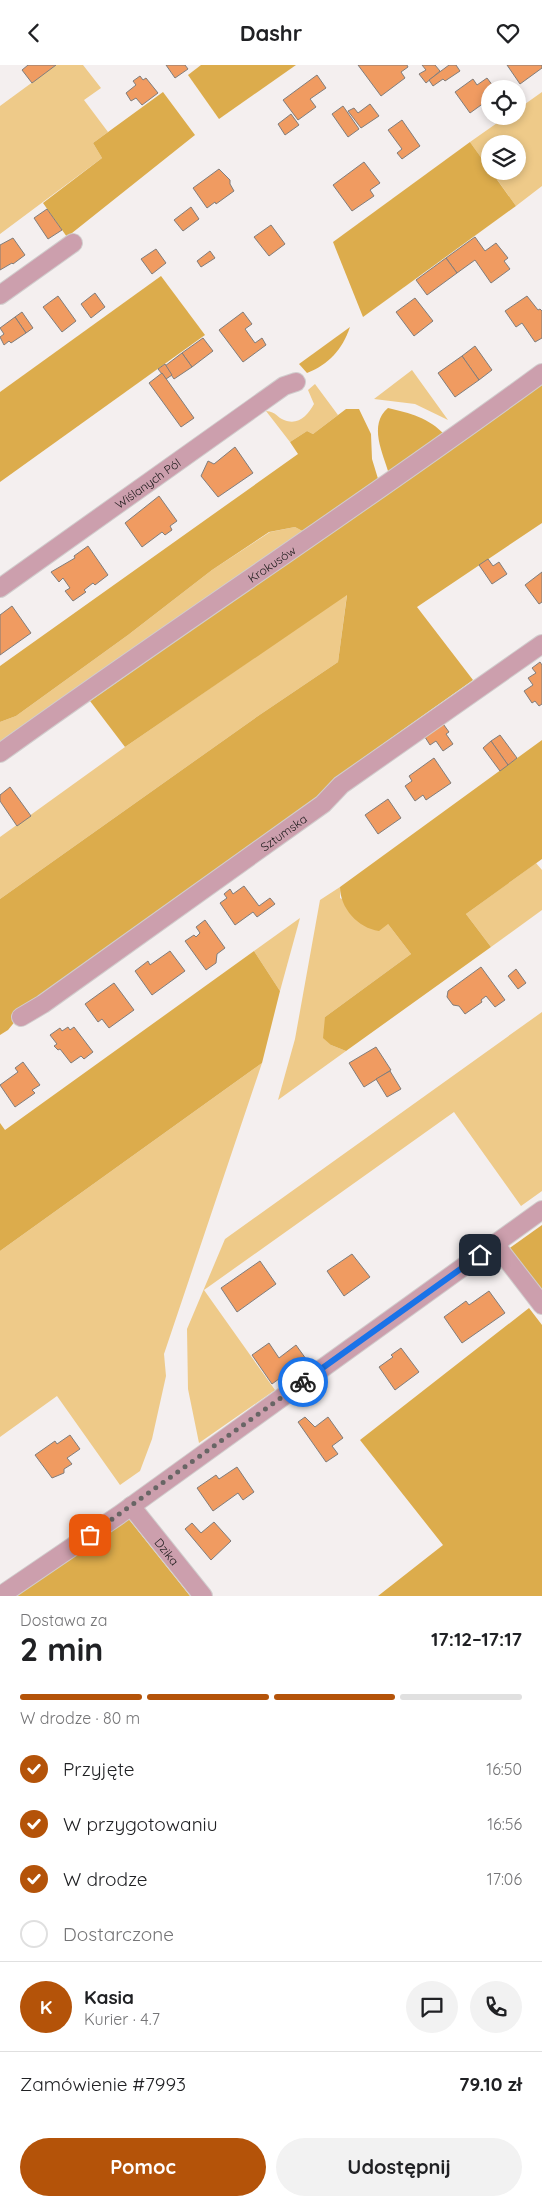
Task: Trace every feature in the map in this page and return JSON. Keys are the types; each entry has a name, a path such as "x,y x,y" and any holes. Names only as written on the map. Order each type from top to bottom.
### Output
{"street":[{"path":"0,295 72,243"},
{"name":"Krokusów","path":"0,753 98,682 407,471 542,373"},
{"name":"Wiślanych Pól","path":"0,588 284,386 296,382"},
{"name":"Sztumska","path":"21,1017 44,1004 323,805 341,785 542,644"},
{"path":"0,1596 131,1506 542,1210"},
{"path":"495,1244 542,1305"},
{"name":"Dzika","path":"131,1506 203,1596"}],"shaded area":[{"path":"56,65 83,65 101,88 84,100 108,132 93,143 102,158 0,234 0,106"},
{"path":"201,65 296,65 219,119 188,75"},
{"path":"163,92 195,135 67,237 43,203 102,158 93,143"},
{"path":"542,92 542,186 516,206 497,180 526,180 526,135 481,135 481,157 470,142 494,125 526,125 526,103"},
{"path":"470,142 481,157 481,180 497,180 516,206 363,317 333,242"},
{"path":"161,276 205,335 0,482 0,392"},
{"path":"350,327 343,343 328,361 307,373 299,364"},
{"path":"412,370 448,420 415,404 374,399"},
{"path":"315,384 338,415 313,434 307,431 290,442 266,411 272,412 281,419 294,422 302,418 314,404 308,390"},
{"path":"542,384 542,523 417,607 473,680 335,778 315,803 30,1003 8,1030 0,1035 0,899 258,716 338,662 347,595 125,747 90,701"},
{"path":"388,408 426,420 445,435 389,474 378,431 382,415"},
{"path":"346,409 359,409 371,434 372,459 379,482 306,533 295,527 269,532 212,570 128,635 16,716 0,722 0,666 298,454 290,442 307,431 313,434"},
{"path":"295,527 306,533 0,747 0,722 16,716 128,635 212,570 270,532"},
{"path":"347,594 338,662 258,716 0,899 0,837 125,747"},
{"path":"542,740 542,859 466,914 491,947 346,1051 331,1045 323,1038 325,1017 411,954 388,924 379,931 364,926 357,921 343,902 340,887"},
{"path":"536,863 542,870 542,910 491,947 466,914"},
{"path":"340,887 340,898 388,924 411,954 325,1017 331,1045 346,1051 278,1100 295,1039 320,900"},
{"path":"300,918 280,991 254,951"},
{"path":"254,951 280,991 262,1063 0,1251 0,1123 5,1130"},
{"path":"542,1012 542,1191 521,1206 454,1112 204,1290 275,1390 199,1443 188,1389 187,1329 225,1239"},
{"path":"262,1063 164,1354 166,1376 152,1439 140,1471 120,1485 57,1396 0,1437 0,1251"},
{"path":"542,1225 542,1293 507,1250"},
{"path":"529,1308 542,1325 542,1596 378,1596 443,1545 360,1440"},
{"path":"127,1517 190,1596 16,1596"}],"building":[{"path":"28,65 56,65 32,83 22,70"},
{"path":"166,65 185,65 188,69 175,78"},
{"path":"358,65 407,65 408,67 401,72 405,78 381,96"},
{"path":"422,65 435,65 440,71 426,83 419,74 426,70"},
{"path":"449,65 456,65 460,71 433,86 429,80"},
{"path":"507,65 542,65 542,68 526,80 517,80"},
{"path":"317,75 326,88 310,99 316,107 298,120 283,100"},
{"path":"140,76 143,80 146,78 158,93 142,105 136,98 131,101 126,93 136,85 133,81"},
{"path":"473,79 477,85 481,82 481,105 470,113 455,92"},
{"path":"370,104 379,116 361,128 348,111 354,108 358,113"},
{"path":"343,106 359,129 348,137 332,114"},
{"path":"291,114 299,125 285,135 278,124"},
{"path":"402,120 420,146 402,159 397,153 402,149 388,130"},
{"path":"364,162 380,183 370,190 374,196 352,211 333,185"},
{"path":"219,169 230,180 234,191 207,208 193,188"},
{"path":"191,207 199,219 183,231 174,220"},
{"path":"47,209 62,230 48,239 34,218"},
{"path":"271,225 285,244 269,256 254,237"},
{"path":"475,237 485,251 496,243 508,258 504,261 510,269 491,283 475,260 457,273 446,258"},
{"path":"13,238 25,255 13,264 0,270 0,245"},
{"path":"156,249 166,263 152,274 141,259"},
{"path":"210,251 215,258 201,267 197,261"},
{"path":"446,258 457,273 427,295 416,280"},
{"path":"95,293 105,307 91,318 81,304"},
{"path":"58,296 76,321 62,332 43,307"},
{"path":"527,296 538,310 542,311 542,338 535,342 522,323 516,327 505,311"},
{"path":"415,298 433,321 414,336 396,312"},
{"path":"22,312 33,328 26,333 15,317"},
{"path":"243,312 252,324 245,329 255,343 262,338 266,345 243,362 219,330"},
{"path":"15,317 26,333 11,343 9,341 4,345 0,337 4,334 0,328"},
{"path":"203,338 213,351 192,367 182,353"},
{"path":"475,346 492,370 479,380 462,356"},
{"path":"182,353 192,367 174,379 165,366"},
{"path":"462,356 479,380 455,397 438,373"},
{"path":"165,364 172,375 166,379 158,369"},
{"path":"162,373 194,418 181,427 149,383"},
{"path":"235,447 253,473 218,497 201,476 208,461 214,464"},
{"path":"159,496 177,521 170,526 172,530 165,535 162,532 142,547 125,523"},
{"path":"88,546 108,575 95,585 93,583 84,590 86,592 73,601 65,591 70,588 63,578 59,582 51,572 75,558 74,556"},
{"path":"488,559 493,566 499,562 507,574 492,584 479,565"},
{"path":"542,572 542,602 539,604 525,585"},
{"path":"12,606 31,633 0,655 0,615"},
{"path":"540,662 542,665 542,704 539,706 535,701 532,703 524,691 533,685 528,678 536,673 532,668"},
{"path":"441,721 449,732 446,734 453,744 443,751 436,741 430,745 423,734"},
{"path":"500,735 517,758 508,765 491,741"},
{"path":"491,741 508,765 500,771 483,748"},
{"path":"434,758 451,783 426,800 423,795 415,801 405,786 412,781 409,776"},
{"path":"10,787 31,816 17,826 0,801 0,795"},
{"path":"388,799 401,818 378,834 365,815"},
{"path":"244,886 259,906 270,898 275,904 257,917 253,912 235,925 220,903 227,898 224,894 230,889 233,894"},
{"path":"205,920 225,948 217,954 216,963 206,970 185,941 194,935 196,937 200,933 196,927"},
{"path":"170,951 185,971 152,995 135,971 148,961 150,965"},
{"path":"481,967 505,1000 495,1007 486,996 481,1000 482,1002 465,1014 459,1006 453,1005 447,997 448,991"},
{"path":"516,969 526,983 518,989 508,976"},
{"path":"114,983 134,1010 109,1028 102,1019 98,1022 85,1004"},
{"path":"68,1027 70,1030 74,1027 93,1052 84,1059 81,1056 71,1063 60,1049 58,1050 54,1046 57,1044 50,1035 60,1028 62,1031"},
{"path":"376,1047 391,1070 364,1087 349,1063"},
{"path":"23,1062 40,1085 32,1090 35,1093 15,1107 0,1085 18,1072 15,1068"},
{"path":"390,1071 401,1089 387,1097 376,1079"},
{"path":"352,1254 370,1277 344,1296 327,1271"},
{"path":"260,1261 276,1284 237,1312 221,1288"},
{"path":"489,1291 505,1313 462,1343 444,1317 466,1301 469,1305"},
{"path":"269,1343 279,1358 296,1345 306,1359 272,1384 252,1355"},
{"path":"401,1348 419,1372 395,1390 379,1367 393,1357 391,1355"},
{"path":"305,1417 315,1427 328,1417 343,1438 332,1446 338,1454 326,1462 298,1422"},
{"path":"70,1435 80,1449 67,1458 72,1464 64,1469 64,1473 52,1478 35,1455 55,1441 57,1444"},
{"path":"237,1467 254,1492 243,1500 238,1493 213,1511 197,1488 216,1475 219,1479"},
{"path":"214,1522 231,1541 211,1560 185,1529 192,1523 201,1533"}],"way so far":[{"path":"90,1535 303,1382"}],"route":[{"path":"303,1382 480,1255"}]}
